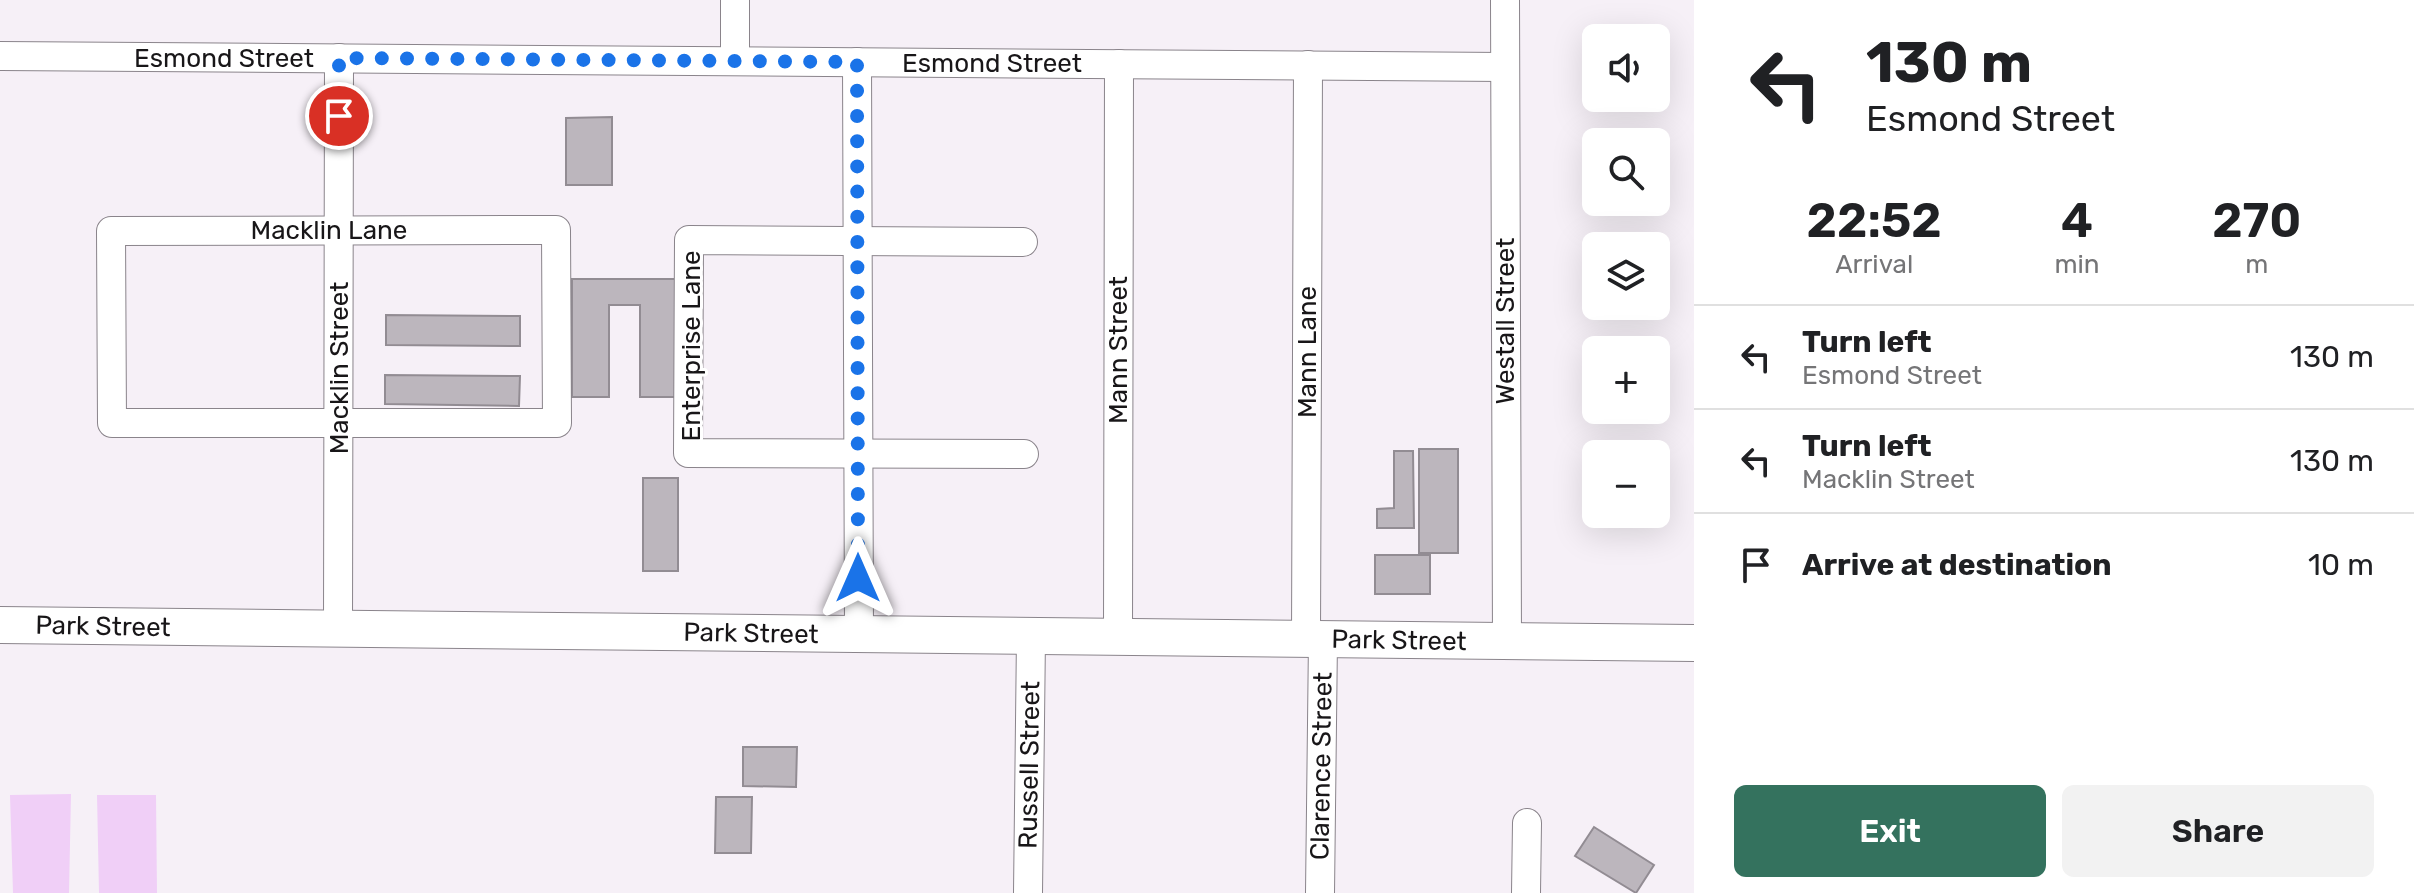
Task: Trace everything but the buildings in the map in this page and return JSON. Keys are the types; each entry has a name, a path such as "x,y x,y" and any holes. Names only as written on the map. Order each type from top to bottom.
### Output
{"street":[{"path":"735,0 735,61"},
{"name":"Westall Street","path":"1505,0 1507,641"},
{"name":"Esmond Street","path":"0,56 1504,67"},
{"name":"Macklin Street","path":"338,629 339,58"},
{"path":"857,62 859,634"},
{"name":"Mann Street","path":"1118,637 1119,64"},
{"name":"Mann Lane","path":"1308,65 1314,639"},
{"name":"Macklin Lane","path":"556,230 557,423 339,423 112,423 111,231 556,230"},
{"name":"Enterprise Lane","path":"1023,242 689,240 688,453 1024,454"},
{"name":"Park Street","path":"0,625 1694,643"},
{"name":"Russell Street","path":"1028,893 1031,636"},
{"name":"Clarence Street","path":"1314,639 1320,893"},
{"path":"1526,893 1527,823"}],"shaded area":[{"path":"71,794 69,893 13,893 10,795"},
{"path":"97,795 156,795 157,893 99,893"}],"route":[{"path":"339,116 339,58 857,62 858,578"}]}
